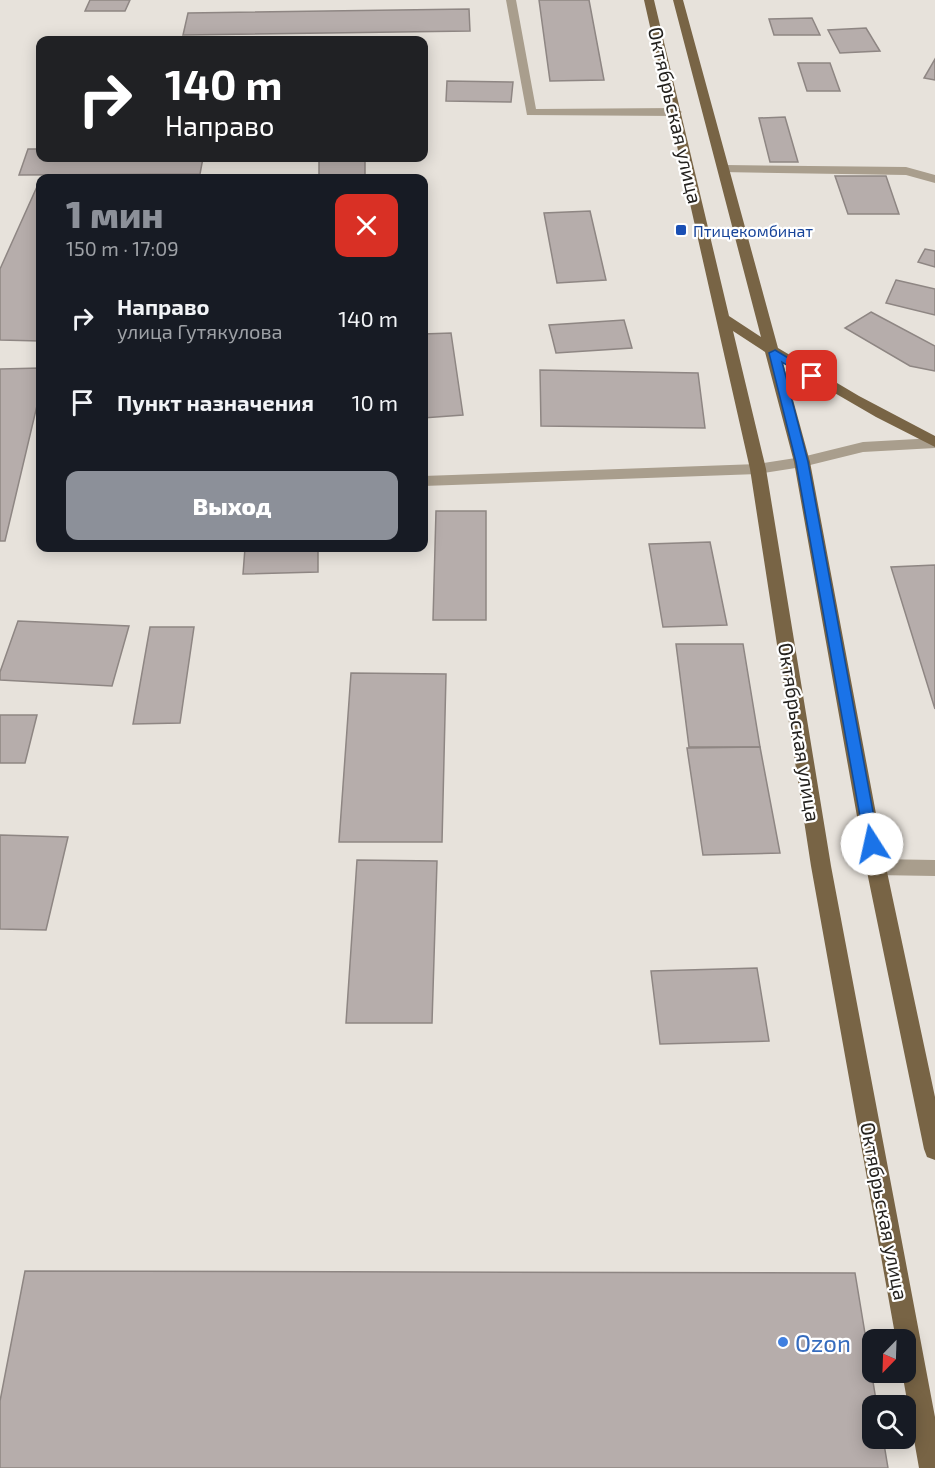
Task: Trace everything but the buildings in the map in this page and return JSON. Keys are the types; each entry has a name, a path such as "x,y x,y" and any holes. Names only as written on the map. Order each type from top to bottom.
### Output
{"main road":[{"name":"Октябрьская улица","path":"649,0 725,319 758,469 821,866 932,1468"},
{"name":"Октябрьская улица","path":"678,0 725,169 758,302 775,353 802,462 876,867 935,1149"},
{"path":"725,319 775,353 873,411 935,443"}],"street":[{"path":"511,0 531,113 676,112"},
{"path":"725,169 906,171 935,179"},
{"path":"428,481 758,469 802,462 863,447 935,443"},
{"path":"876,867 935,868"}],"place":[{"name":"Птицекомбинат","path":"681,230"},
{"name":"Ozon","path":"783,1342"}],"route":[{"path":"812,376 775,353 802,462 872,844"}]}
